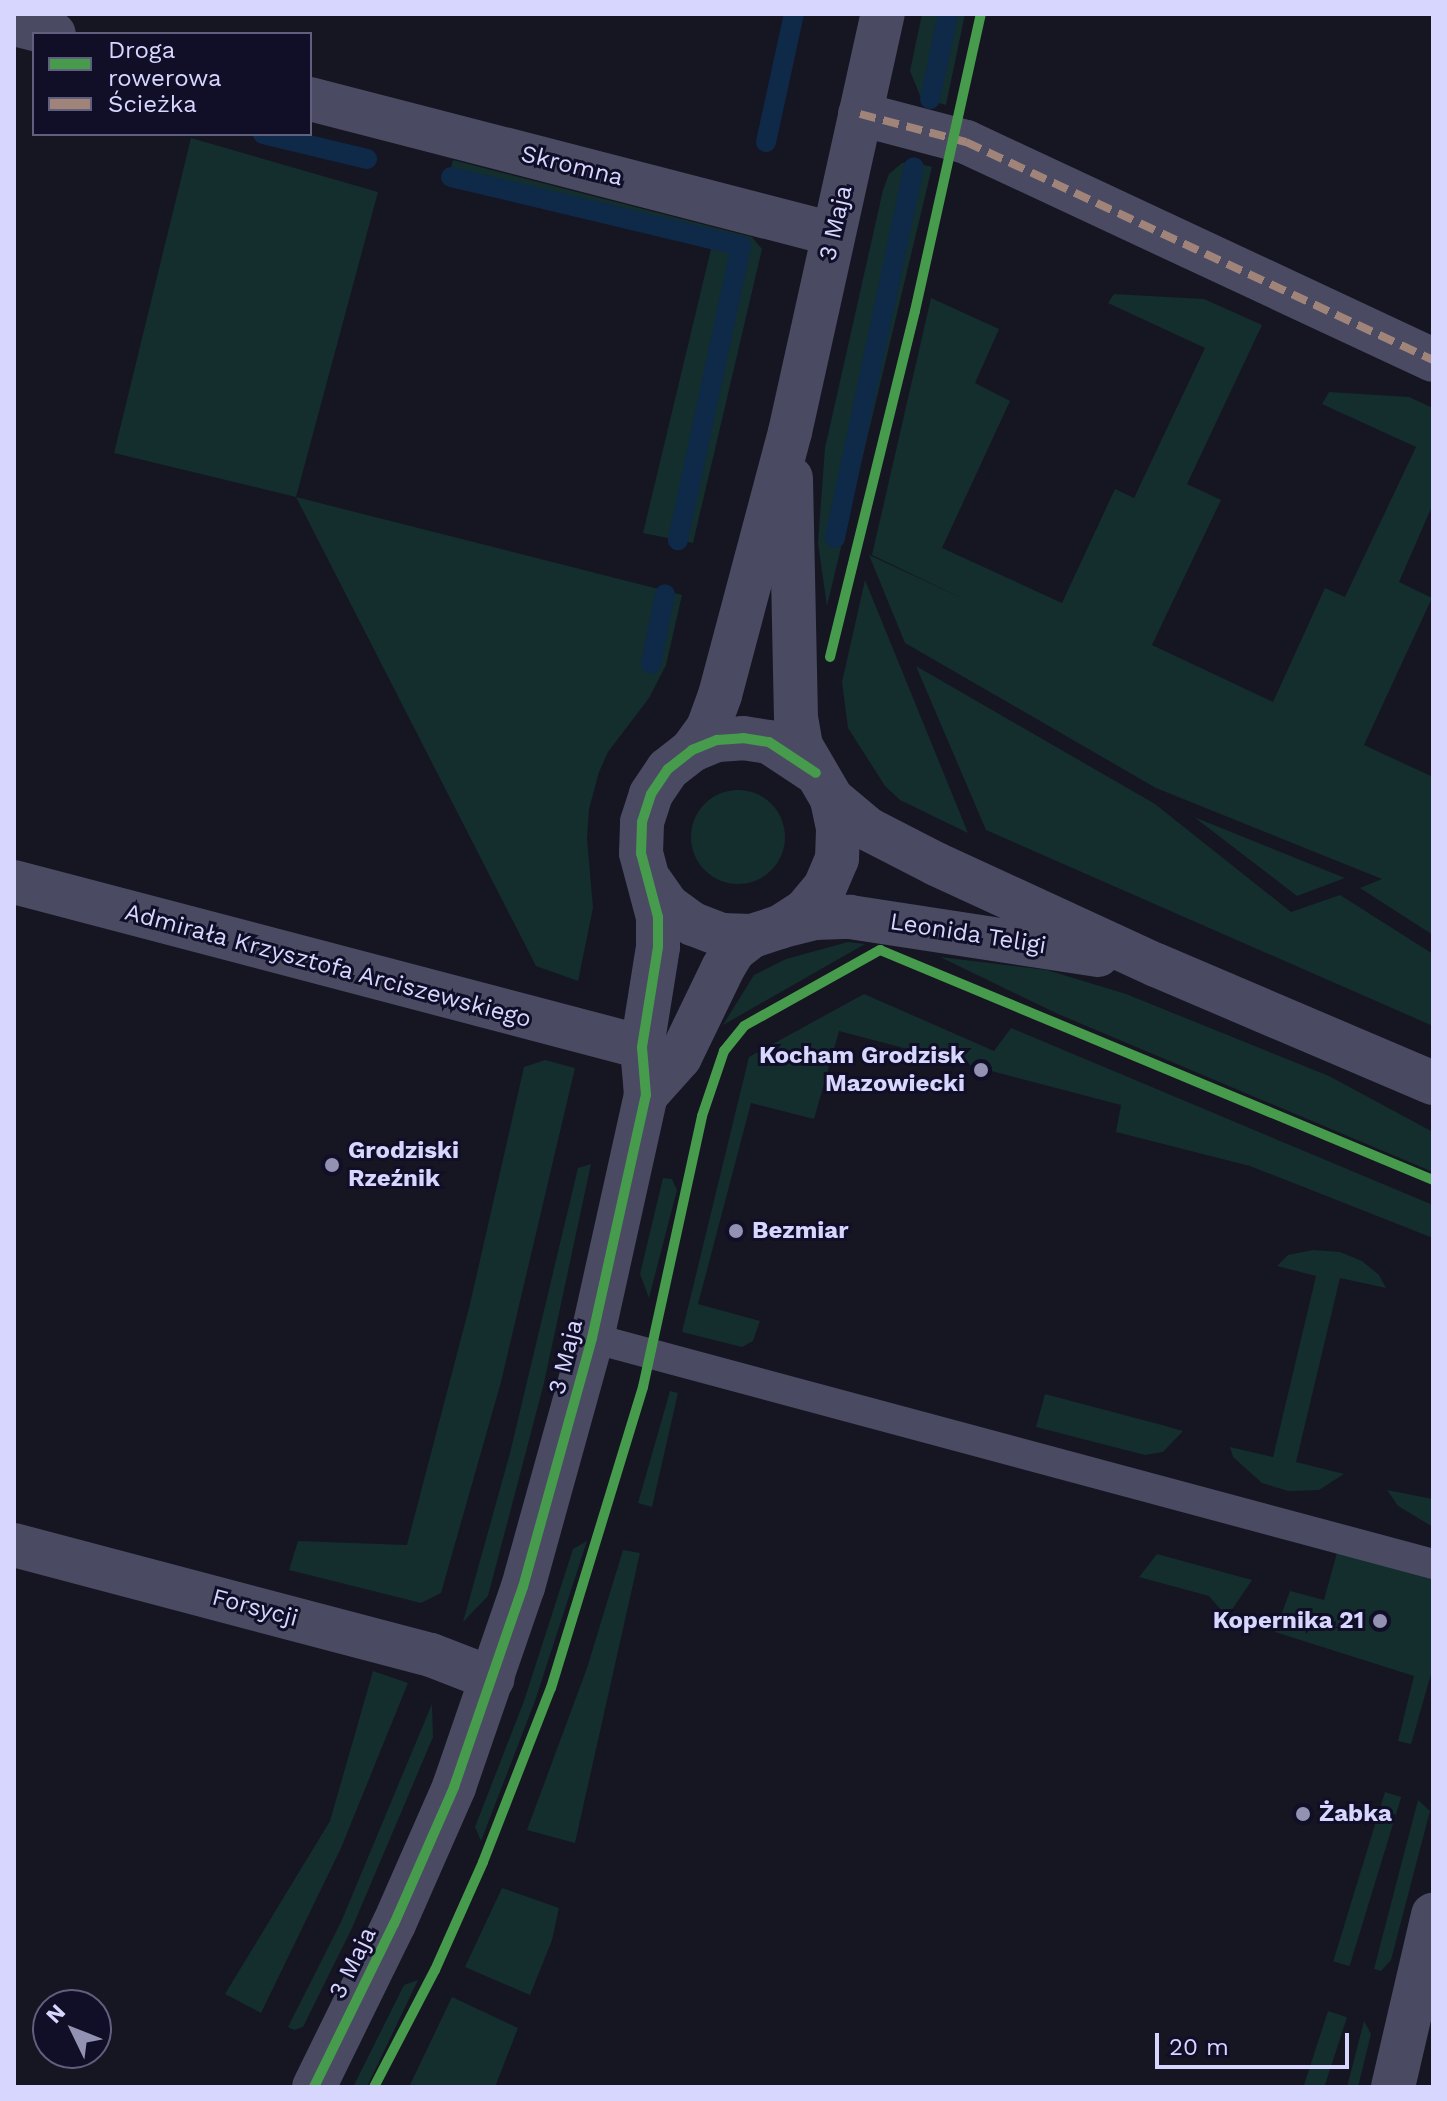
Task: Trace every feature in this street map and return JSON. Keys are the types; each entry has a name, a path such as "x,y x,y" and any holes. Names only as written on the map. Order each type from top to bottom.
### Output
{"street":[{"name":"3 Maja","path":"314,2087 454,1787 493,1679 547,1510 592,1338 646,1095 642,1047 658,947 658,917 641,853 642,822 651,794 668,769 692,750 708,728 720,695 790,432 883,14"},
{"path":"14,24 46,32"},
{"name":"Skromna","path":"312,100 833,234"},
{"path":"860,114 966,142 1433,360"},
{"name":"3 Maja","path":"646,1095 680,1057 734,950 805,911 825,887 837,859 838,828 824,786 801,746 796,718 790,432"},
{"name":"3 Maja","path":"692,750 717,740 743,738 769,742 824,786"},
{"name":"Leonida Teligi","path":"824,786 868,829 923,857 1156,965 1433,1083"},
{"name":"Admirała Krzysztofa Arciszewskiego","path":"14,882 642,1047"},
{"name":"3 Maja","path":"651,882 668,906 693,924 721,935 766,931"},
{"name":"Leonida Teligi","path":"766,931 814,918 850,917 1156,965"},
{"name":"Forsycji","path":"14,1545 431,1655 493,1679"},
{"path":"1393,2087 1433,1915"}],"lane":[{"path":"592,1338 1433,1564"}],"green space":[{"path":"922,14 965,14 946,105 921,98 910,71"},
{"path":"191,138 378,192 296,497 114,453"},
{"path":"453,160 752,237 762,249 693,543 643,533 711,249 447,184"},
{"path":"913,162 932,167 827,606 818,543 825,448 883,190 889,174 902,163"},
{"path":"1114,294 1204,299 1262,325 1187,484 1221,500 1152,645 1273,702 1325,588 1345,597 1416,447 1322,404 1329,392 1409,397 1433,408 1433,504 1399,582 1432,598 1364,745 1433,777 1433,935 1360,888 1382,879 1156,788 905,643 869,555 964,599 872,555 931,298 999,329 975,383 1010,401 942,548 1062,603 1115,489 1134,498 1205,348 1108,303"},
{"path":"296,497 682,595 666,665 649,698 608,752 589,809 587,838 593,908 578,981 536,966"},
{"path":"865,580 968,833 900,800 885,786 848,728 842,682"},
{"path":"916,666 1155,804 1291,912 1340,895 1433,954 1433,1026 986,830"},
{"path":"738,790 756,793 771,804 782,819 785,837 782,855 771,870 756,881 738,884 720,881 705,870 694,855 691,837 694,819 705,804 720,793"},
{"path":"1194,817 1345,878 1297,896"},
{"path":"848,942 865,944 723,1025 754,975 786,959"},
{"path":"940,957 1047,970 1126,994 1329,1076 1433,1132 1433,1172 1058,1014"},
{"path":"864,994 994,1051 1011,1028 1433,1205 1433,1238 1250,1166 1116,1132 1121,1105 839,1031 814,1119 751,1103 698,1304 760,1321 753,1341 742,1347 682,1332 749,1057"},
{"path":"545,1060 575,1068 501,1382 441,1593 421,1603 289,1570 298,1541 407,1545 470,1304 524,1067"},
{"path":"591,1164 544,1383 488,1596 463,1622 510,1453 578,1168"},
{"path":"663,1178 672,1179 677,1190 649,1298 640,1274"},
{"path":"1313,1250 1340,1252 1362,1261 1379,1275 1386,1288 1340,1278 1296,1462 1344,1474 1319,1490 1288,1491 1262,1483 1233,1457 1230,1447 1273,1457 1316,1276 1277,1266 1288,1255"},
{"path":"670,1391 678,1393 652,1507 638,1503"},
{"path":"1045,1394 1183,1431 1163,1452 1145,1455 1036,1427"},
{"path":"1387,1490 1433,1499 1433,1527 1398,1506"},
{"path":"587,1541 535,1701 481,1841 475,1827 524,1701 573,1549"},
{"path":"1338,1549 1433,1574 1433,1667 1411,1744 1398,1741 1414,1676 1275,1632 1290,1591 1324,1600"},
{"path":"623,1550 640,1553 575,1843 527,1830 587,1668"},
{"path":"1157,1554 1252,1580 1227,1617 1209,1596 1139,1577"},
{"path":"373,1671 408,1683 341,1848 261,2013 225,1994 330,1821"},
{"path":"432,1704 433,1737 392,1834 352,1928 303,2027 294,2030 288,2027 341,1922"},
{"path":"1385,1792 1401,1797 1350,1966 1333,1961"},
{"path":"1418,1800 1430,1811 1391,1960 1381,1971 1374,1969"},
{"path":"502,1888 559,1908 552,1940 530,1995 465,1967"},
{"path":"418,1980 367,2087 353,2087 404,1985"},
{"path":"452,1997 518,2028 495,2087 409,2087"},
{"path":"1328,2011 1347,2017 1324,2087 1304,2085"},
{"path":"1364,2021 1371,2034 1358,2087 1347,2087"}],"waterway":[{"path":"766,142 794,14"},
{"path":"930,99 948,14"},
{"path":"271,136 367,159"},
{"path":"835,538 914,167"},
{"path":"451,177 741,246 678,540"},
{"path":"651,664 665,594"}],"marked path":[{"path":"860,114 966,142 1433,360"}],"cycle path":[{"path":"830,657 915,311 981,14"},
{"path":"314,2087 394,1924 454,1787 523,1587 592,1338 646,1095 642,1047 658,947 658,917 641,853 642,822 651,794 668,769 692,750 717,740 743,738 769,742 816,773"},
{"path":"374,2087 435,1970 483,1862 551,1688 643,1387 702,1116 724,1051 744,1026 880,950 1433,1180"}],"place":[{"name":"Kocham Grodzisk Mazowiecki","path":"981,1070"},
{"name":"Grodziski Rzeźnik","path":"332,1165"},
{"name":"Bezmiar","path":"736,1231"},
{"name":"Kopernika 21","path":"1380,1621"},
{"name":"Żabka","path":"1303,1814"}]}
